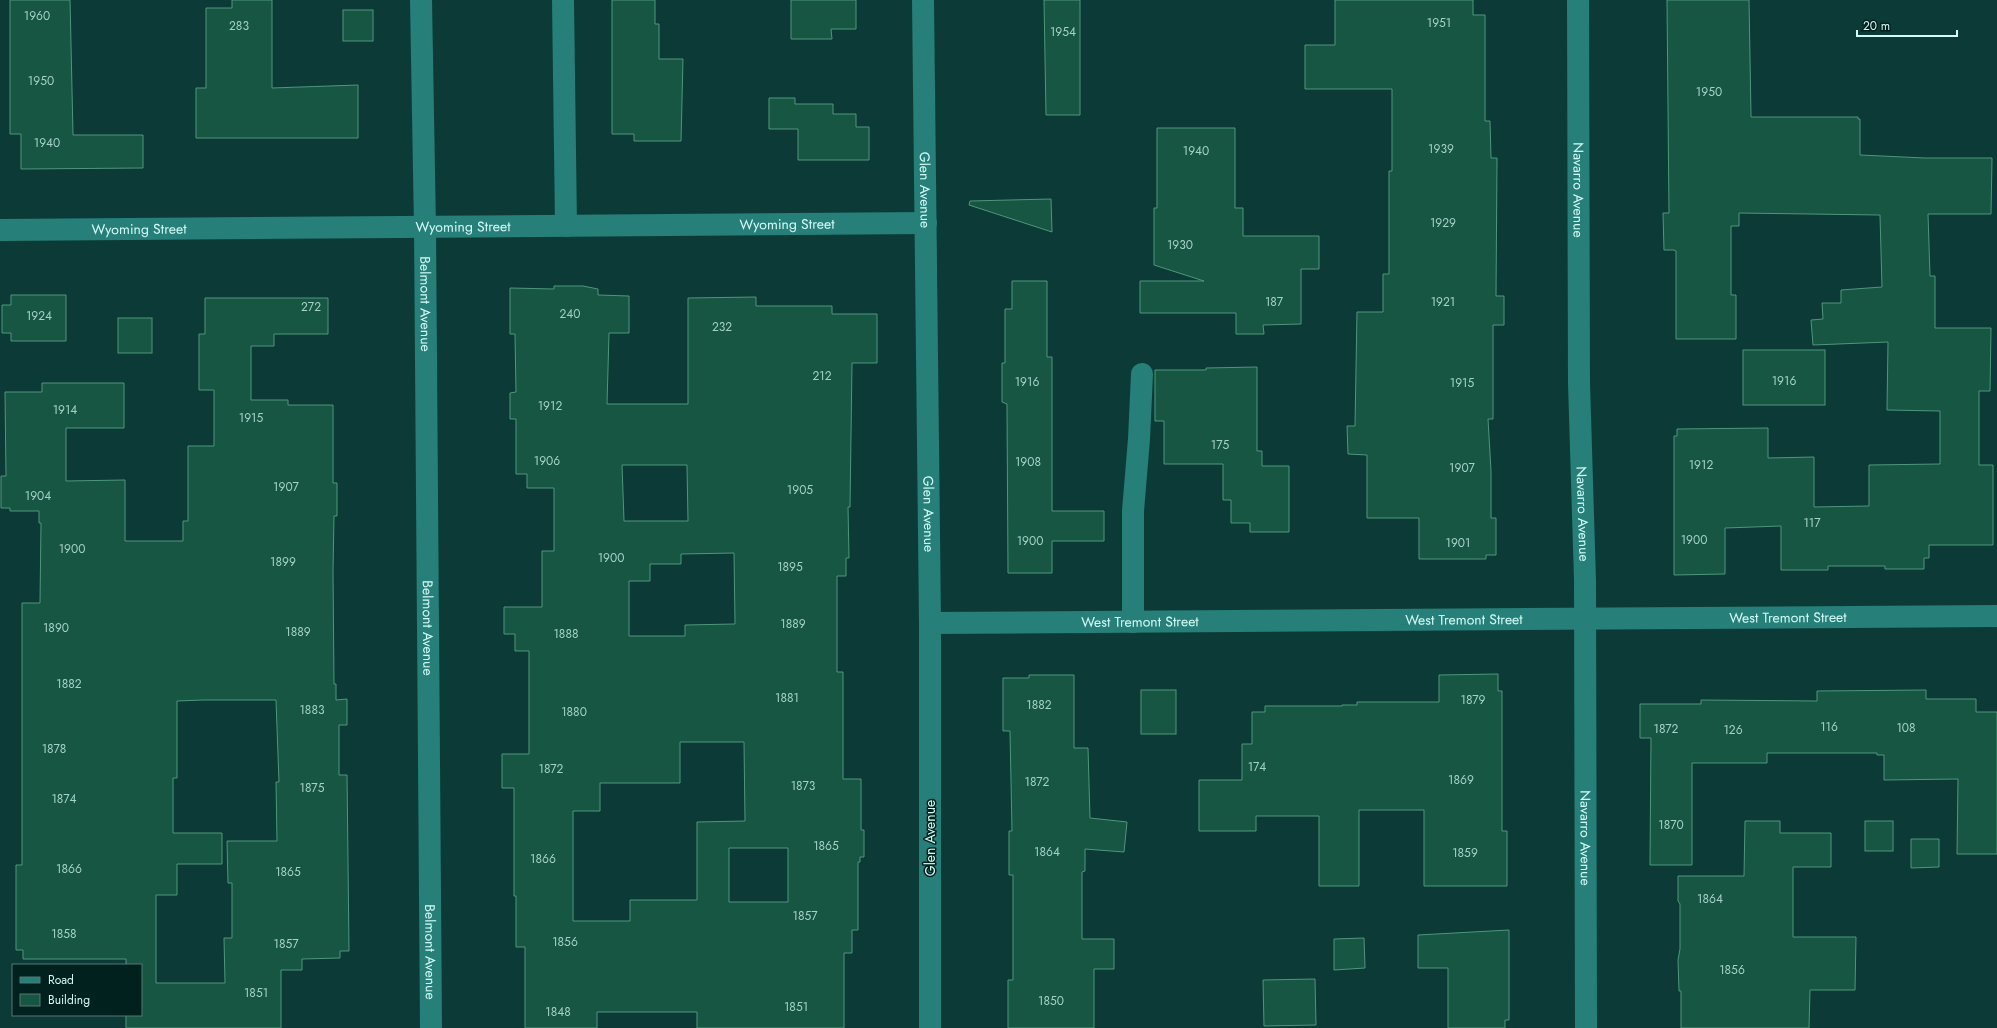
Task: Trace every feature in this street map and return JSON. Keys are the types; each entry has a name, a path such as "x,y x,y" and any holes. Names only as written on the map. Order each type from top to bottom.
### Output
{"street":[{"name":"Belmont Avenue","path":"421,0 425,228 431,1028"},
{"path":"564,0 566,226"},
{"name":"Glen Avenue","path":"923,0 930,623 930,1028"},
{"name":"Navarro Avenue","path":"1578,0 1579,382 1585,619 1586,1028"},
{"name":"Wyoming Street","path":"0,230 425,228 926,222"},
{"path":"1133,622 1133,511 1142,374"},
{"name":"West Tremont Street","path":"930,623 1997,616"}],"building":[{"path":"10,0 70,0 73,135 143,135 143,168 21,169 21,134 10,134"},
{"path":"232,0 272,0 272,88 358,85 358,138 196,138 196,88 206,88 206,8 232,8"},
{"path":"612,0 655,0 655,24 659,24 659,59 683,59 681,141 634,141 634,134 612,134"},
{"path":"791,0 856,0 856,29 831,29 832,39 791,39"},
{"path":"1044,0 1080,0 1080,115 1046,115"},
{"path":"1335,0 1473,0 1473,15 1485,15 1485,121 1490,121 1491,158 1497,158 1496,296 1504,296 1504,325 1493,325 1493,419 1488,419 1491,471 1491,518 1496,518 1496,555 1486,555 1486,559 1419,559 1419,518 1367,518 1367,455 1348,454 1347,426 1355,426 1357,312 1383,312 1383,274 1389,274 1389,171 1392,171 1392,89 1305,89 1305,45 1335,45"},
{"path":"1667,0 1749,0 1751,117 1858,117 1858,119 1860,119 1860,155 1925,158 1992,158 1991,214 1928,214 1930,276 1935,276 1935,328 1991,328 1990,391 1979,391 1979,465 1993,465 1993,545 1929,545 1929,558 1924,558 1924,569 1885,569 1885,566 1828,566 1828,570 1781,570 1781,526 1725,528 1725,574 1674,575 1674,436 1677,436 1677,429 1768,428 1768,458 1814,457 1814,507 1869,506 1869,465 1940,464 1940,411 1887,410 1888,342 1813,345 1811,320 1823,319 1822,303 1841,303 1841,290 1882,287 1880,215 1739,213 1739,226 1731,226 1731,295 1736,295 1736,339 1676,339 1676,251 1664,250 1663,213 1669,213"},
{"path":"343,10 373,10 373,41 343,41"},
{"path":"769,98 795,98 795,104 833,104 833,114 856,114 856,127 869,127 869,160 798,160 798,129 769,129"},
{"path":"1157,128 1235,128 1235,208 1243,208 1243,236 1319,236 1319,269 1301,269 1301,324 1263,325 1264,334 1236,334 1236,313 1140,313 1140,281 1204,281 1154,265 1154,208 1157,208"},
{"path":"1051,199 1052,232 969,205 970,201"},
{"path":"1012,281 1047,281 1047,357 1052,357 1052,511 1104,511 1104,541 1052,541 1052,573 1008,573 1007,404 1002,402 1002,363 1005,363 1005,309 1012,309"},
{"path":"554,286 583,286 598,289 598,295 629,296 629,333 609,333 607,404 688,404 688,298 756,297 756,306 832,306 832,314 877,314 877,363 852,363 850,507 848,507 849,558 846,558 846,576 837,576 837,672 843,672 843,779 861,779 861,830 864,830 864,857 860,857 860,862 858,862 858,930 852,930 852,953 844,953 844,1028 697,1028 697,1012 597,1012 597,1028 525,1028 525,947 516,947 516,896 514,896 514,788 502,788 502,754 529,754 529,651 515,651 515,634 504,634 504,607 542,607 542,551 554,551 554,488 527,488 527,474 516,474 516,419 510,419 510,393 516,392 515,334 510,334 510,288 554,289","holes":["622,465 687,465 688,521 624,521","734,553 735,624 685,625 685,636 629,636 629,581 650,581 650,564 681,564 681,554","680,742 744,742 745,821 697,822 697,900 630,900 630,921 573,921 573,811 600,811 600,783 680,783","729,848 788,848 788,902 729,902"]},
{"path":"11,295 66,295 66,341 11,341 11,333 2,333 2,305 11,305"},
{"path":"205,298 328,298 328,334 274,334 274,346 251,346 251,400 288,400 288,405 333,405 333,483 337,483 337,516 334,516 333,571 334,684 336,684 336,700 347,699 347,725 339,725 339,775 347,775 349,951 340,951 340,958 302,959 302,970 281,970 281,1028 126,1028 126,1016 142,1016 142,964 126,964 126,959 23,959 23,950 16,950 16,865 22,865 22,603 40,603 41,523 39,523 39,511 10,511 10,508 1,508 1,476 6,476 5,392 42,392 42,383 124,383 124,428 66,428 66,481 125,480 125,541 183,541 183,521 188,521 188,446 214,446 214,390 199,390 199,334 205,334","holes":["276,700 279,782 276,782 277,841 227,841 228,883 232,883 232,938 224,938 225,983 156,983 156,895 177,895 177,864 222,864 222,833 173,833 173,778 177,778 177,701"]},
{"path":"118,318 152,318 152,353 118,353"},
{"path":"1743,350 1825,350 1825,405 1743,405"},
{"path":"1257,367 1257,451 1262,451 1262,466 1289,466 1289,532 1250,532 1250,523 1231,523 1231,500 1223,500 1223,464 1164,464 1164,421 1155,421 1155,370 1206,370 1206,368"},
{"path":"1498,674 1498,691 1502,691 1502,831 1507,831 1507,886 1424,886 1424,810 1359,810 1359,886 1319,886 1319,816 1256,816 1256,831 1199,831 1199,780 1242,780 1242,744 1252,744 1252,712 1265,712 1265,706 1342,706 1357,705 1357,702 1439,702 1439,675"},
{"path":"1029,675 1074,675 1074,748 1088,748 1090,818 1127,822 1124,852 1085,849 1085,871 1082,872 1082,939 1114,939 1114,969 1094,969 1094,1028 1008,1028 1008,980 1013,980 1013,875 1009,875 1009,831 1012,831 1010,731 1003,731 1003,678 1029,678"},
{"path":"1141,690 1176,690 1176,734 1141,734"},
{"path":"1926,690 1926,699 1976,699 1976,712 1997,712 1997,854 1957,854 1958,779 1884,780 1884,755 1877,755 1877,753 1767,753 1767,763 1692,763 1692,865 1650,865 1651,738 1640,738 1640,704 1701,704 1701,700 1817,701 1817,691"},
{"path":"1745,821 1780,821 1780,833 1831,833 1831,867 1793,867 1793,937 1856,937 1855,990 1810,990 1809,1028 1681,1028 1681,991 1679,991 1678,960 1680,949 1680,904 1678,901 1678,876 1744,876"},
{"path":"1865,821 1893,821 1893,851 1865,851"},
{"path":"1911,839 1939,839 1939,867 1911,868"},
{"path":"1509,930 1509,1020 1505,1020 1505,1028 1448,1028 1448,968 1418,968 1418,935"},
{"path":"1364,938 1365,968 1334,970 1334,939"},
{"path":"1315,979 1316,1025 1264,1026 1263,980"}]}
